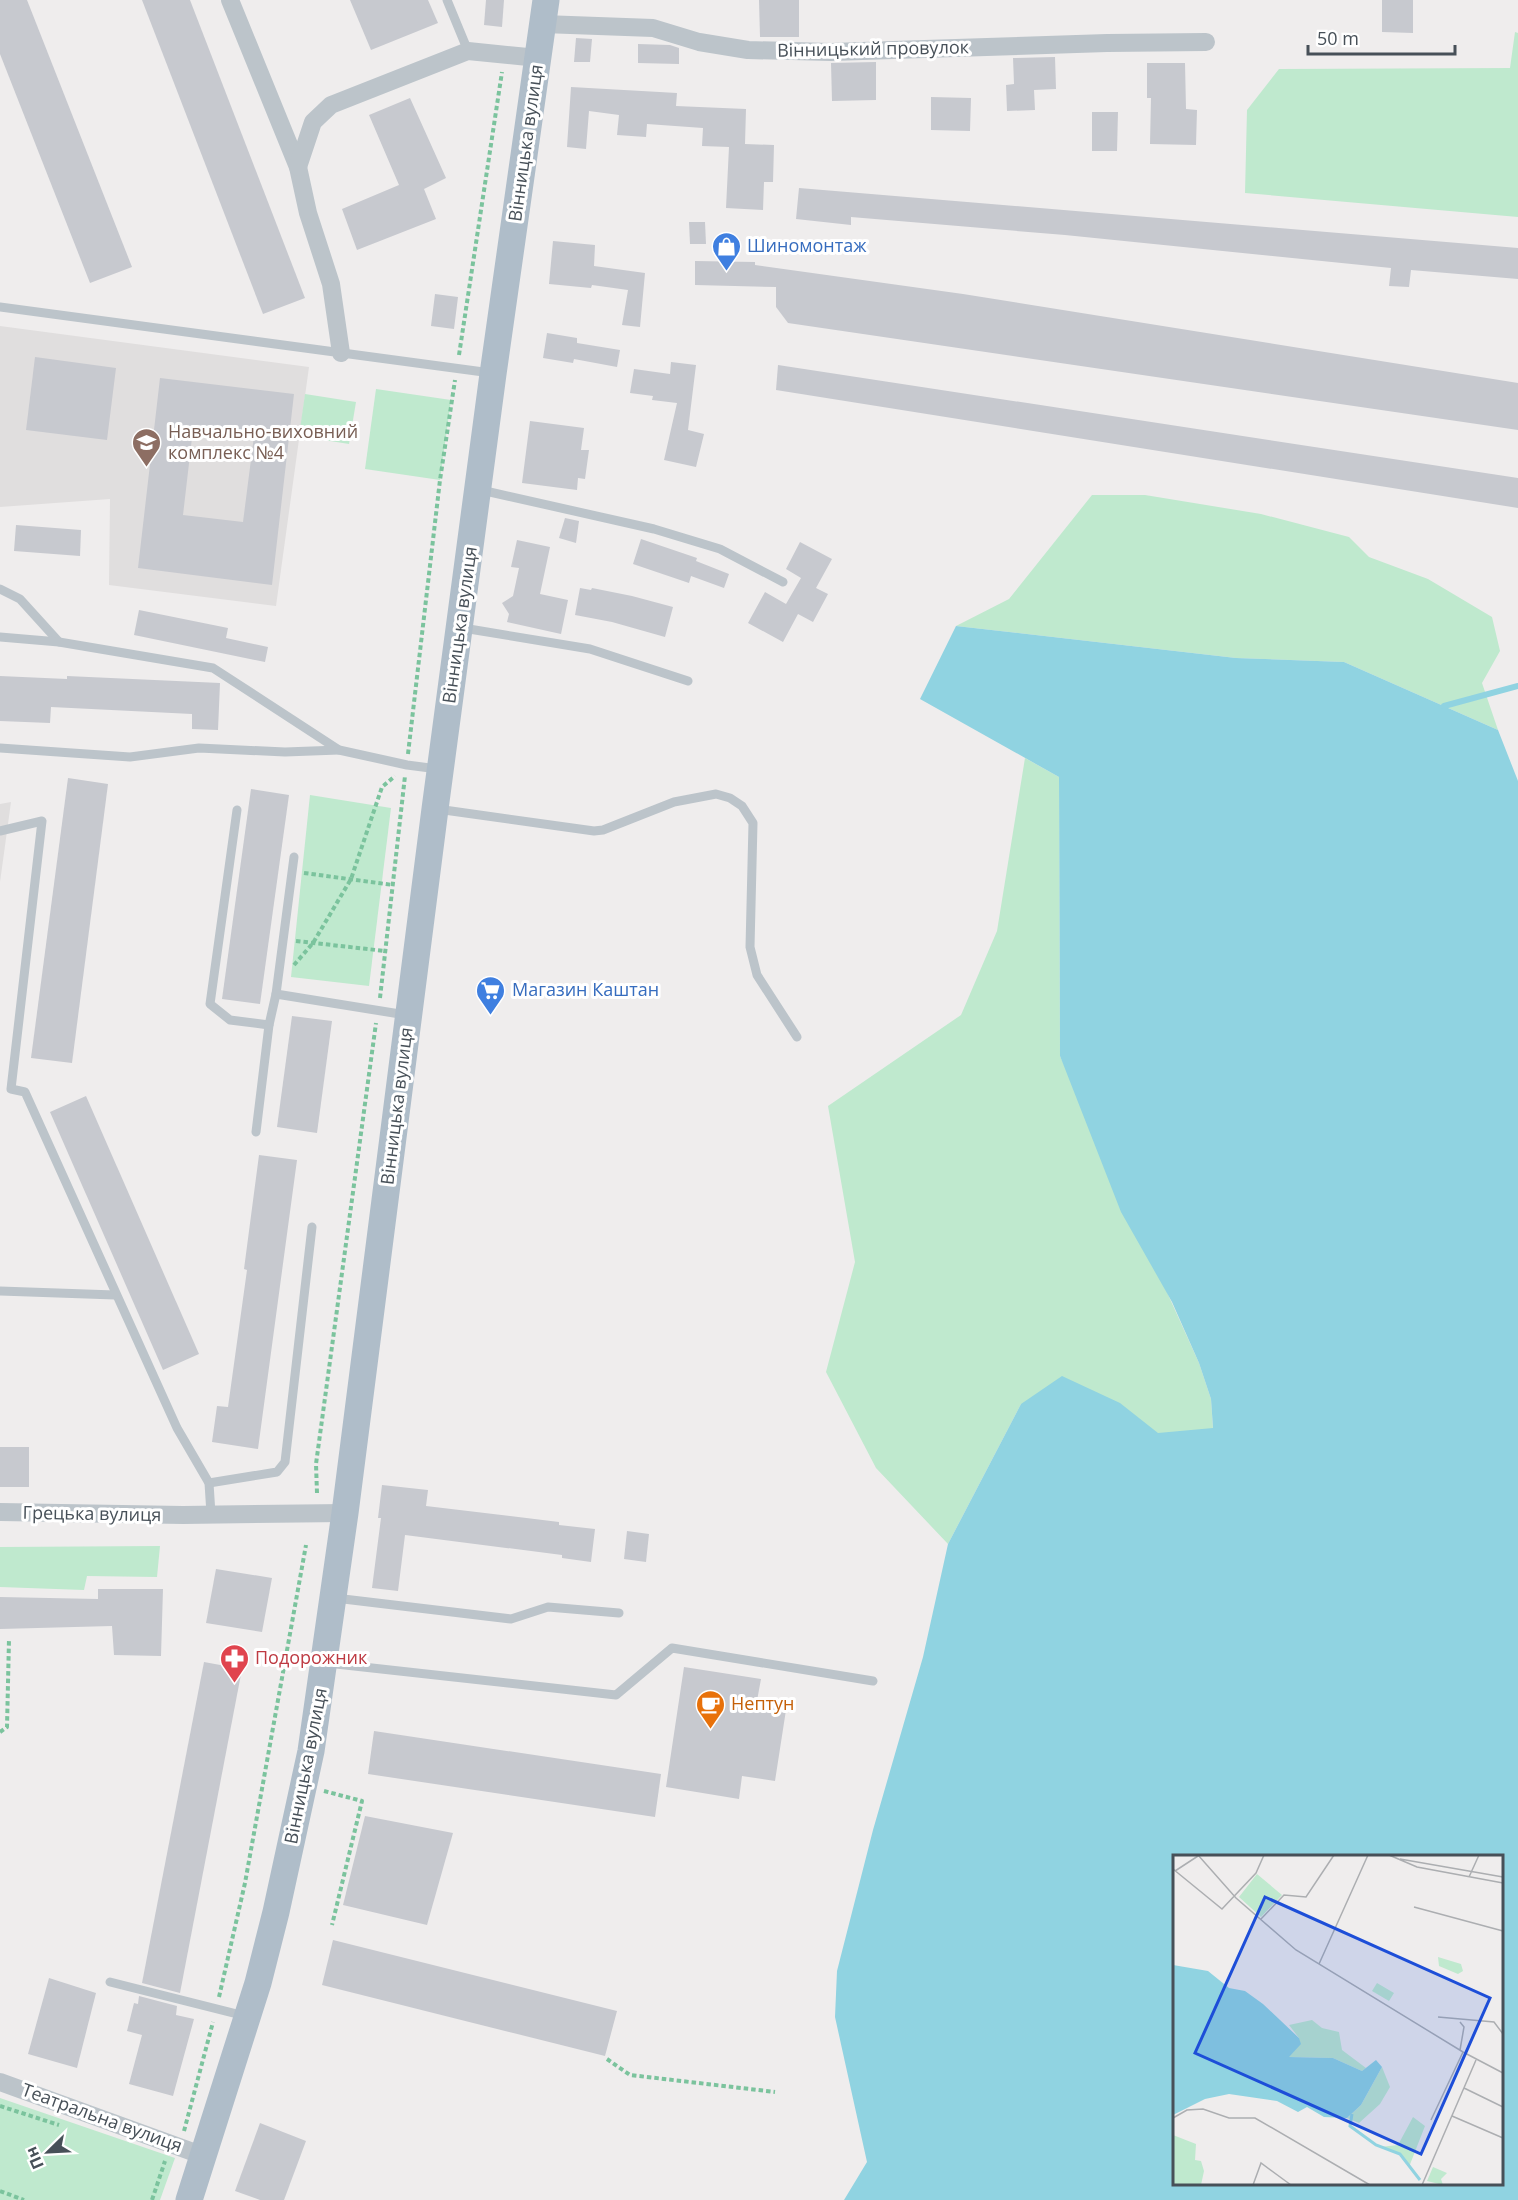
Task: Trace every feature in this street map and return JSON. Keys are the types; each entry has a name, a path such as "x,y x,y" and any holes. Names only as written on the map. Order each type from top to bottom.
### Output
{"main road":[{"path":"544,12 560,0"},
{"name":"Вінницька вулиця","path":"189,2200 248,2017 273,1923 311,1751 345,1513 493,374 544,12"}],"street":[{"path":"230,0 298,167 308,213 331,284 341,353"},
{"name":"Вінницький провулок","path":"544,12 653,28 699,42 748,50 831,52 1206,42"},
{"path":"298,167 313,122 331,105 468,51 538,58"},
{"name":"Грецька вулиця","path":"0,1512 183,1515 345,1513"},
{"name":"Театральна вулиця","path":"0,2082 204,2156"}],"lane":[{"path":"447,0 468,51"},
{"path":"0,308 493,374"},
{"path":"478,489 654,529 720,549 783,582"},
{"path":"0,589 20,599 59,642"},
{"path":"461,627 590,649 688,681"},
{"path":"0,637 59,642 213,668 339,750"},
{"path":"0,748 130,757 199,748 285,752 339,750 441,770"},
{"path":"435,809 594,831 603,830 674,802 716,794 730,798 742,806 753,823 750,947 752,960 757,975 797,1037"},
{"path":"237,810 210,1004 230,1020 269,1025"},
{"path":"0,831 42,821 11,1089 25,1092 177,1428 209,1483 211,1514"},
{"path":"256,1132 294,857"},
{"path":"276,994 408,1016"},
{"path":"209,1483 277,1472 285,1462 312,1227"},
{"path":"0,1291 115,1295"},
{"path":"333,1598 511,1618 548,1607 620,1613"},
{"path":"324,1663 616,1695 672,1648 873,1681"},
{"path":"110,1982 248,2017"}],"path":[{"path":"317,1492 316,1464 378,1011 440,480 504,55"},
{"path":"278,983 313,943 351,879 382,787 407,765"},
{"path":"292,871 393,885"},
{"path":"283,940 385,951"},
{"path":"180,2146 216,2009 245,1883 306,1545"},
{"path":"0,1732 7,1726 9,1639"},
{"path":"322,1791 362,1801 332,1925"},
{"path":"607,2059 630,2075 775,2092"},
{"path":"0,2106 66,2128"},
{"path":"152,2200 165,2161 154,2157"},
{"path":"0,2191 24,2200"}],"shaded area":[{"name":"Навчально-виховний комплекс №4","path":"0,326 309,367 276,606 109,585 110,499 0,507"},
{"path":"11,802 0,882 0,804"}],"green space":[{"path":"1515,32 1518,33 1518,217 1245,193 1247,110 1279,69 1510,68"},
{"path":"376,389 451,400 440,480 365,469"},
{"path":"305,394 356,402 349,444 299,436"},
{"path":"1092,495 1145,495 1261,514 1349,537 1369,557 1428,579 1492,617 1500,651 1482,683 1498,730 1344,662 1236,658 956,626 1009,599"},
{"path":"1025,758 1059,777 1060,1056 1199,1363 1211,1399 1213,1429 1158,1434 1021,1404 948,1544 876,1468 826,1372 855,1262 828,1106 961,1015 997,931"},
{"path":"310,795 391,808 369,986 291,977"},
{"path":"160,1546 157,1577 87,1576 84,1590 0,1587 0,1547"},
{"path":"0,2098 175,2158 160,2200 0,2200"}],"water":[{"path":"956,626 1236,658 1344,662 1498,730 1518,781 1518,2200 844,2200 867,2162 835,2017 837,1971 873,1830 923,1657 948,1544 1021,1404 1062,1376 1120,1403 1158,1433 1213,1428 1211,1399 1199,1363 1172,1302 1121,1212 1060,1056 1059,777 920,699"}],"building":[{"path":"0,0 27,0 132,267 90,283 0,54"},
{"path":"142,0 190,0 305,298 263,314"},
{"path":"350,0 428,0 438,23 371,50"},
{"path":"486,0 504,0 502,27 484,25"},
{"path":"759,0 799,0 799,37 760,37"},
{"path":"1382,0 1413,0 1413,33 1382,32"},
{"path":"576,38 592,39 590,62 574,62"},
{"path":"638,44 670,45 679,48 679,64 638,63"},
{"path":"1055,57 1056,89 1034,90 1035,110 1007,111 1006,85 1014,84 1013,58"},
{"path":"876,62 876,100 832,101 831,63"},
{"path":"1147,63 1185,63 1186,109 1197,110 1196,145 1150,144 1151,98 1147,98"},
{"path":"571,87 677,93 676,106 746,109 745,144 774,145 773,182 764,182 763,210 726,208 729,147 702,146 703,128 647,124 646,137 617,135 619,115 589,111 586,149 567,147"},
{"path":"931,97 971,98 970,131 931,130"},
{"path":"410,98 446,178 424,189 436,219 357,250 342,209 399,185 369,115"},
{"path":"1092,112 1118,112 1117,151 1092,151"},
{"path":"799,188 1518,248 1518,279 1411,270 1409,287 1389,286 1391,268 1065,235 851,217 851,225 796,219"},
{"path":"689,222 705,222 706,244 690,244"},
{"path":"553,241 595,245 594,266 645,273 640,327 622,325 628,290 592,285 591,288 549,284"},
{"path":"695,261 755,262 755,265 963,294 1518,383 1518,430 788,323 776,307 776,287 695,285"},
{"path":"435,294 458,297 454,329 431,326"},
{"path":"547,333 577,338 577,343 620,350 617,367 574,359 573,363 543,358"},
{"path":"35,357 116,368 107,440 26,430"},
{"path":"671,362 696,365 688,430 704,434 696,467 664,460 677,403 652,400 653,396 630,393 634,369 670,374"},
{"path":"778,365 1518,478 1518,508 776,390"},
{"path":"160,378 294,394 272,585 138,568","holes":["193,429 254,436 243,522 183,515"]},
{"path":"530,421 584,428 581,450 589,450 585,479 578,478 577,490 522,483"},
{"path":"565,518 579,521 576,543 559,538"},
{"path":"16,525 81,530 80,556 14,551"},
{"path":"641,539 697,558 696,561 729,574 724,588 691,576 689,583 633,564"},
{"path":"517,540 550,547 540,594 568,600 561,634 507,622 509,614 502,603 513,596 519,568 511,567"},
{"path":"800,542 832,559 816,588 828,594 813,622 798,614 783,642 748,623 765,592 786,604 801,578 786,569"},
{"path":"580,588 591,590 592,588 632,596 673,607 665,637 612,622 575,615"},
{"path":"139,610 228,628 226,638 268,647 265,662 134,635"},
{"path":"0,676 67,679 67,676 220,683 218,730 192,729 192,714 51,707 50,723 0,721"},
{"path":"68,778 108,784 72,1063 31,1058"},
{"path":"251,789 289,795 260,1004 222,999"},
{"path":"292,1016 332,1021 317,1133 277,1127"},
{"path":"86,1096 199,1354 163,1370 50,1112"},
{"path":"259,1155 297,1160 258,1449 212,1442 217,1406 228,1407 247,1270 244,1269"},
{"path":"0,1447 29,1447 29,1487 0,1487"},
{"path":"382,1485 428,1490 426,1506 559,1522 559,1525 595,1529 591,1562 562,1558 562,1555 405,1535 398,1591 372,1588 381,1518 378,1518"},
{"path":"627,1531 649,1534 646,1562 624,1559"},
{"path":"216,1569 272,1578 262,1632 206,1623"},
{"path":"98,1589 163,1589 161,1656 114,1655 112,1626 0,1629 0,1597 98,1599"},
{"path":"204,1662 242,1669 180,1993 142,1983"},
{"path":"684,1667 761,1679 756,1706 786,1710 775,1781 742,1776 739,1799 666,1787"},
{"path":"374,1731 661,1774 655,1817 368,1774"},
{"path":"365,1816 453,1833 427,1925 343,1905"},
{"path":"333,1940 617,2011 605,2056 322,1985"},
{"path":"49,1978 96,1993 77,2068 28,2054"},
{"path":"139,1996 177,2006 176,2015 194,2019 173,2096 129,2084 142,2035 127,2031 134,2003 138,2004"},
{"path":"260,2123 306,2141 284,2200 260,2200 235,2191"}],"waterway":[{"path":"1444,706 1518,686"}],"place":[{"name":"Шиномонтаж","path":"726,272"},
{"name":"Навчально-виховний комплекс №4","path":"147,468"},
{"name":"Магазин Каштан","path":"491,1016"},
{"name":"Подорожник","path":"234,1684"},
{"name":"Нептун","path":"710,1730"}]}
